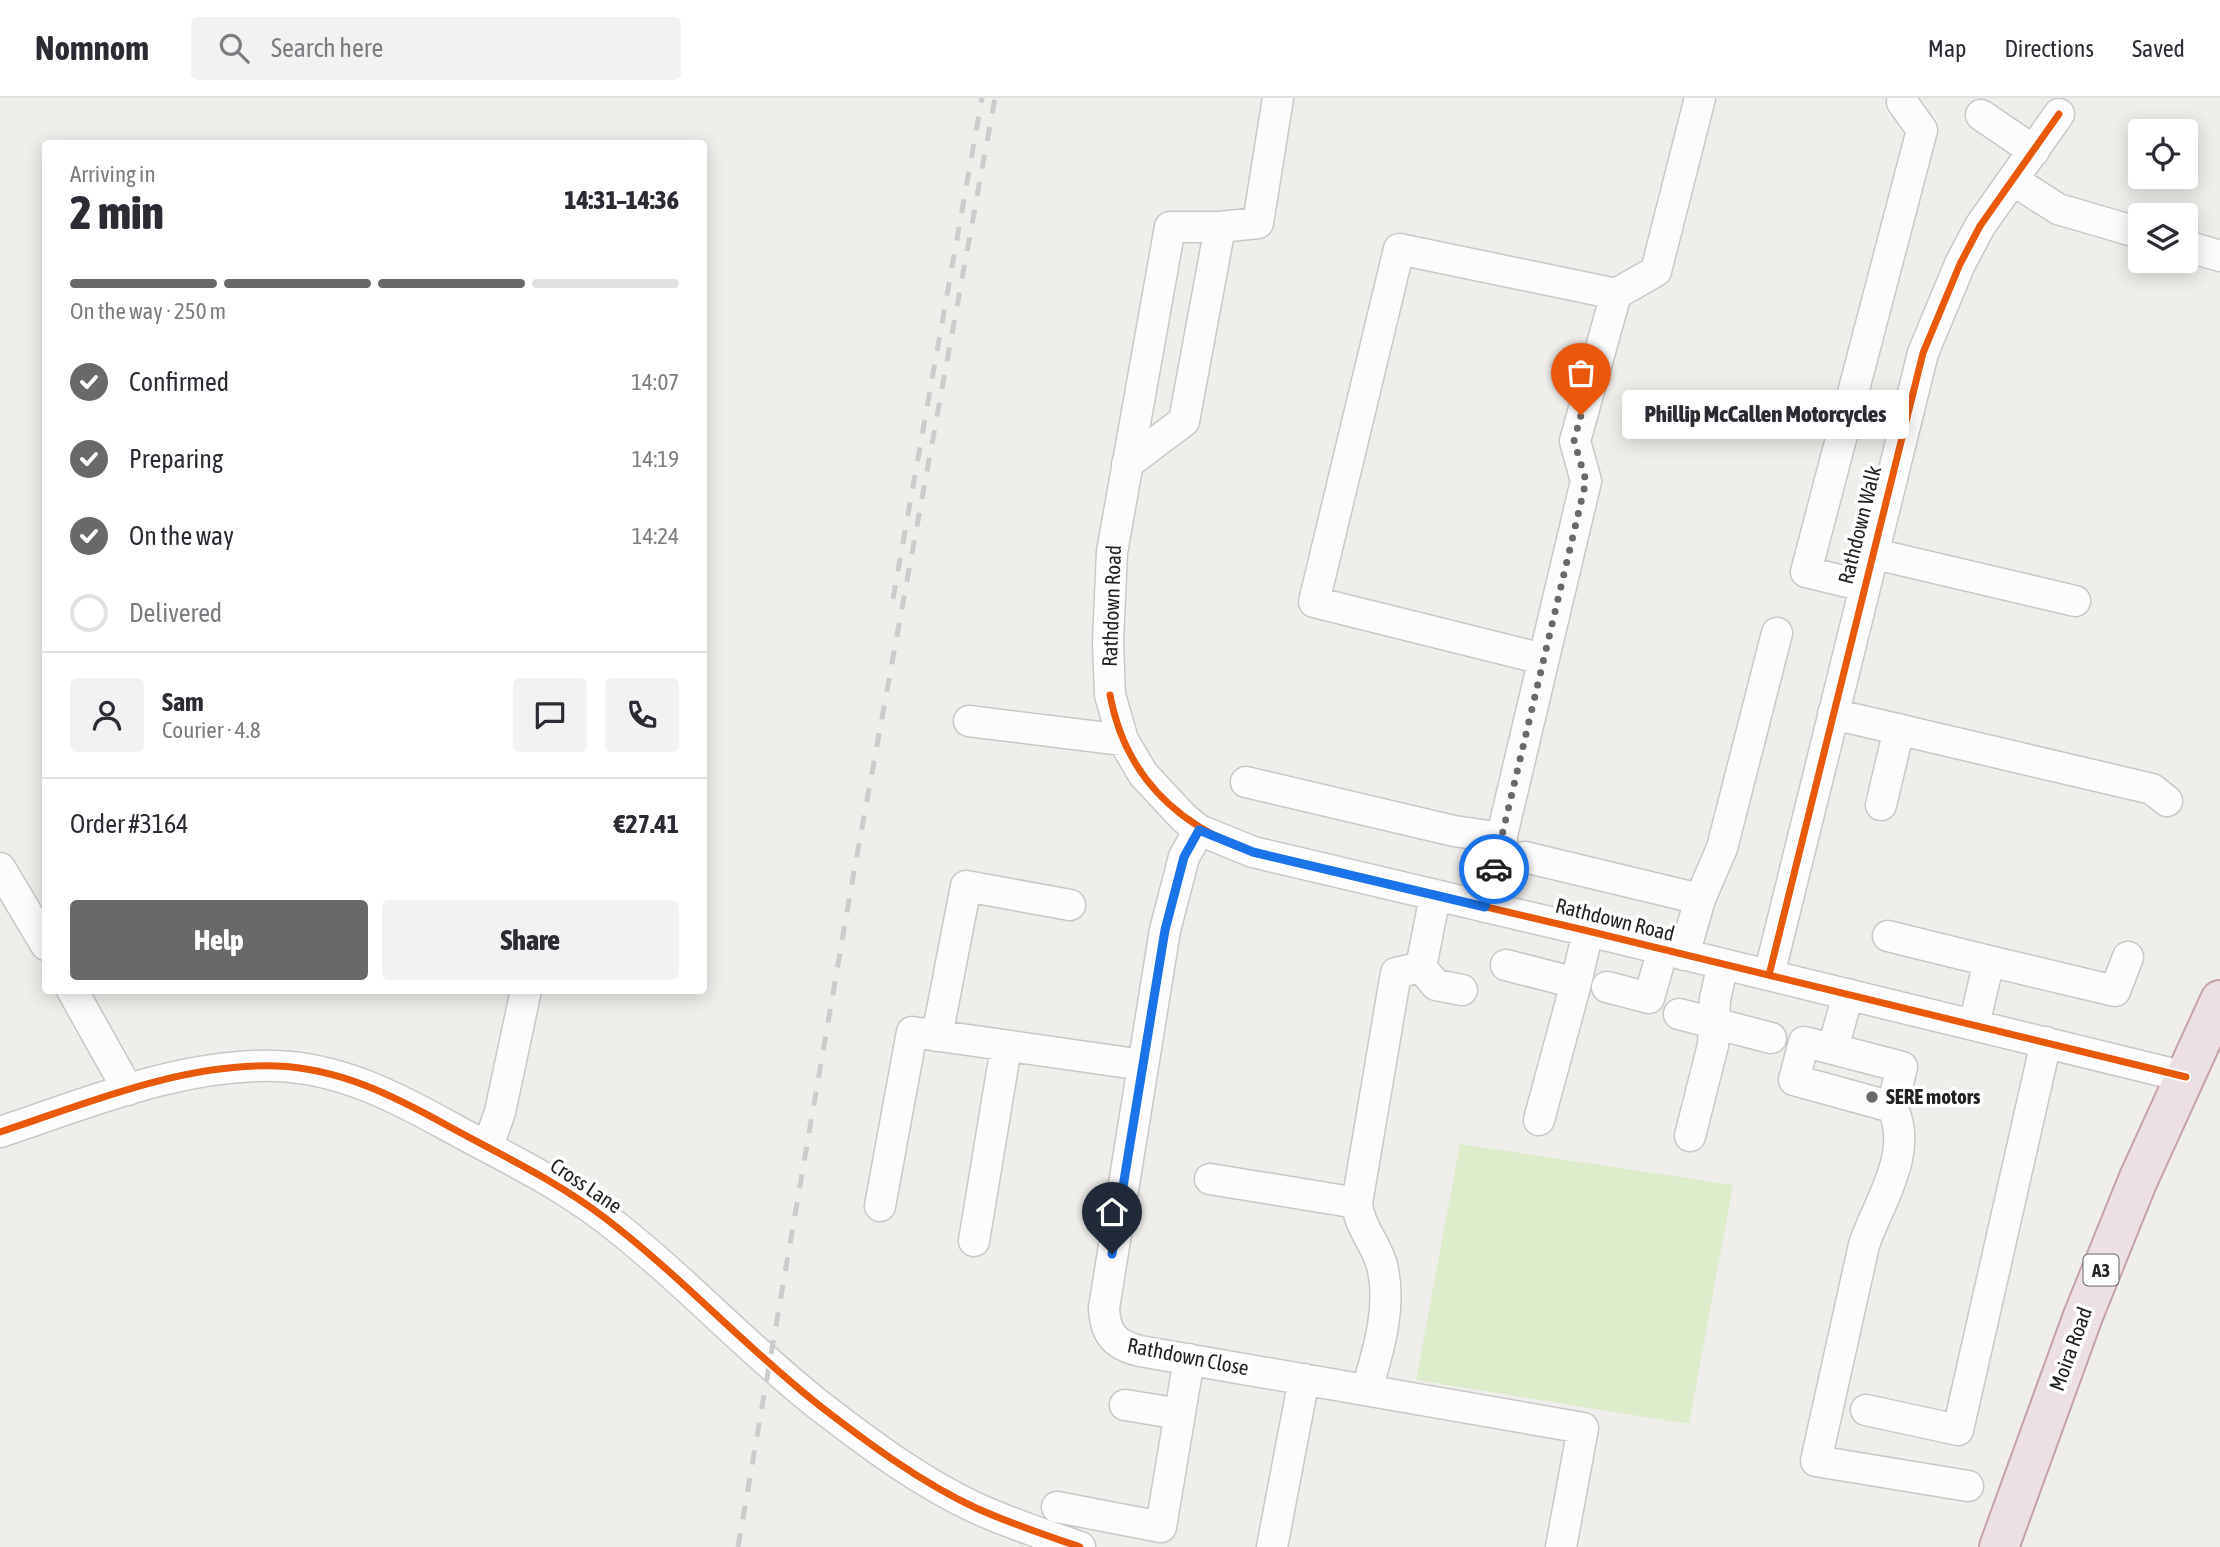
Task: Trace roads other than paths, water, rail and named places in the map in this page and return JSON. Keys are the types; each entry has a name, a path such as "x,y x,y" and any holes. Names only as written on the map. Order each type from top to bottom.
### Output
{"highway":[{"name":"Moira Road","path":"1999,1547 2083,1316 2138,1180 2220,1000"}],"street":[{"path":"1127,464 1184,421 1220,227 1258,223 1278,98"},
{"path":"1544,659 1314,602 1399,249 1616,294 1656,271 1700,98"},
{"path":"1864,586 1806,572 1922,130 1896,99"},
{"name":"Rathdown Walk","path":"1769,975 1871,553 1923,353 1960,264 1980,226 2059,114"},
{"path":"1981,115 2034,151"},
{"path":"2013,180 2058,209 2128,229"},
{"name":"Rathdown Road","path":"1220,227 1170,227 1119,509 1108,591 1110,695 1122,740 1143,774 1161,796 1199,830 1253,852 1588,930 2186,1077"},
{"path":"2198,250 2220,256"},
{"path":"1485,907 1586,481 1574,441 1616,294"},
{"path":"1871,553 2075,601"},
{"path":"1607,987 1649,998 1700,899 1722,848 1777,633"},
{"path":"1833,714 2152,789 2166,801"},
{"path":"969,721 1122,740"},
{"path":"1881,806 1899,729"},
{"path":"1246,782 1454,831 1502,838"},
{"name":"Rathdown Close","path":"1199,830 1191,839 1174,886 1104,1308 1104,1326 1112,1339 1123,1347 1583,1428 1560,1547"},
{"path":"1525,857 1700,899"},
{"path":"0,868 42,938"},
{"path":"937,1036 966,886 1070,905"},
{"path":"1421,967 1435,896"},
{"path":"1539,1121 1588,930"},
{"path":"1888,936 2115,991 2127,957"},
{"path":"1974,1025 1989,961"},
{"path":"1690,1136 1713,1045 1715,999 1724,964"},
{"path":"1506,965 1576,984"},
{"path":"1421,967 1436,985 1462,990"},
{"path":"1367,1389 1376,1358 1386,1289 1380,1261 1362,1226 1357,1203 1396,973 1421,967"},
{"path":"74,994 128,1090"},
{"path":"488,1146 500,1112 525,994"},
{"path":"1833,1049 1848,994"},
{"path":"1679,1014 1771,1038"},
{"path":"880,1206 912,1032 1143,1065"},
{"path":"1892,1107 1794,1080 1804,1042 1902,1067 1892,1107 1900,1141 1884,1202 1872,1221 1864,1245 1816,1461 1968,1486"},
{"path":"1867,1410 1958,1430 2046,1042"},
{"path":"974,1241 1006,1047"},
{"name":"Cross Lane","path":"0,1132 128,1090 206,1072 246,1067 310,1070 360,1082 488,1146 572,1194 604,1217 791,1382 916,1474 977,1508 1080,1547"},
{"path":"1210,1179 1357,1203"},
{"path":"1057,1507 1167,1537 1180,1414 1189,1359"},
{"path":"1272,1547 1304,1378"},
{"path":"1125,1405 1180,1414"}],"railway":[{"path":"893,599 982,98"},
{"path":"738,1547 853,877 995,98"}],"place":[{"name":"Phillip McCallen Motorcycles","path":"1581,415"},
{"name":"SERE motors","path":"1872,1097"}]}
